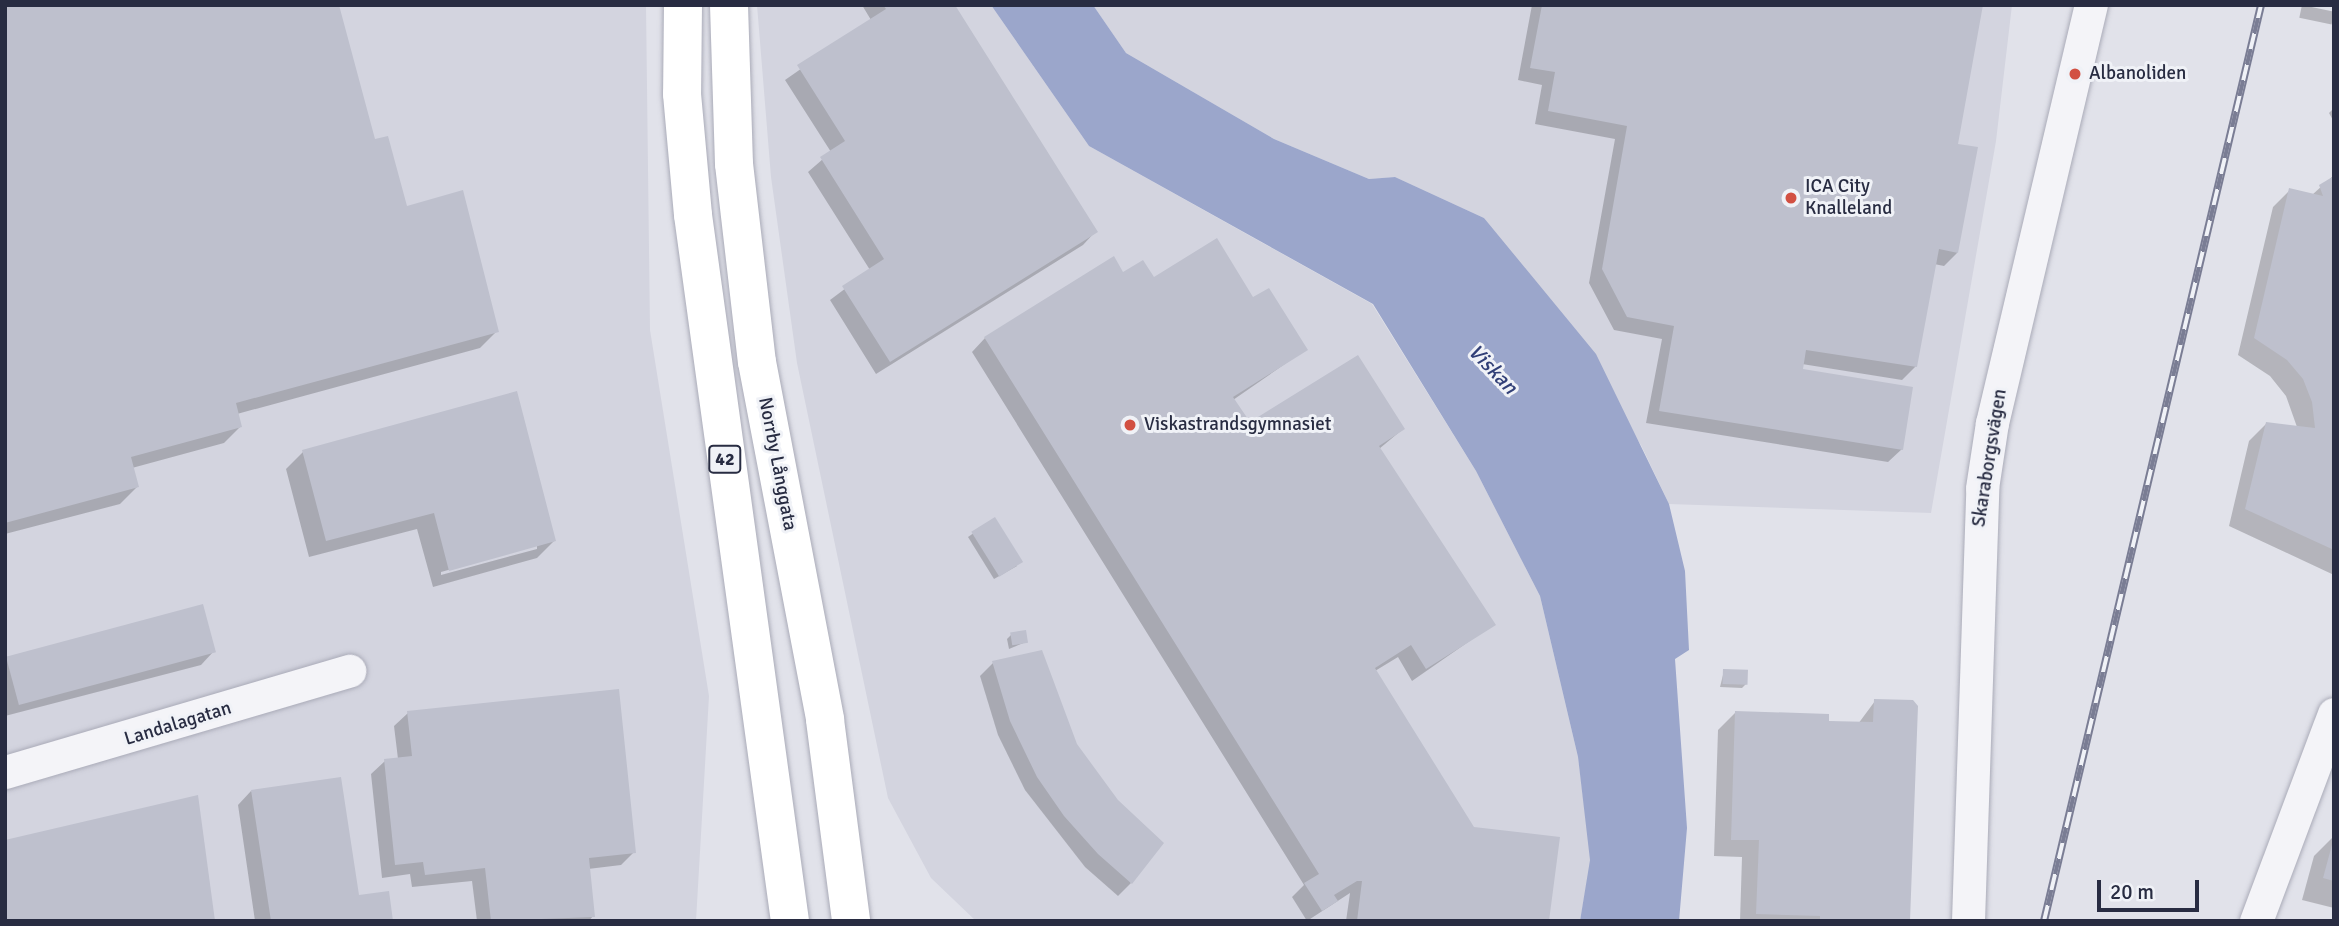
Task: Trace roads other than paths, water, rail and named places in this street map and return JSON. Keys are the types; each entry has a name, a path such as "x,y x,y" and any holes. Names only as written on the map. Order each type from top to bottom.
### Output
{"main road":[{"name":"42","path":"682,5 682,94 693,215 790,916"},
{"name":"Norrby Långgata","path":"729,5 734,164 757,362 825,720 850,914"}],"street":[{"name":"Skaraborgsvägen","path":"1968,921 1982,488 1992,423 2091,5"},
{"name":"Landalagatan","path":"5,772 349,671"},
{"path":"2256,921 2334,714"}],"water":[{"name":"Viskan","path":"991,5 1093,5 1126,53 1274,139 1369,179 1395,177 1484,218 1596,354 1669,504 1685,571 1689,650 1675,659 1687,828 1679,921 1580,921 1590,860 1578,757 1540,596 1476,471 1373,304 1089,146"}],"railway":[{"path":"2044,921 2261,5"}],"place":[{"name":"Albanoliden","path":"2075,74"},
{"name":"ICA City Knalleland","path":"1791,198"},
{"name":"Viskastrandsgymnasiet","path":"1130,425"}]}
